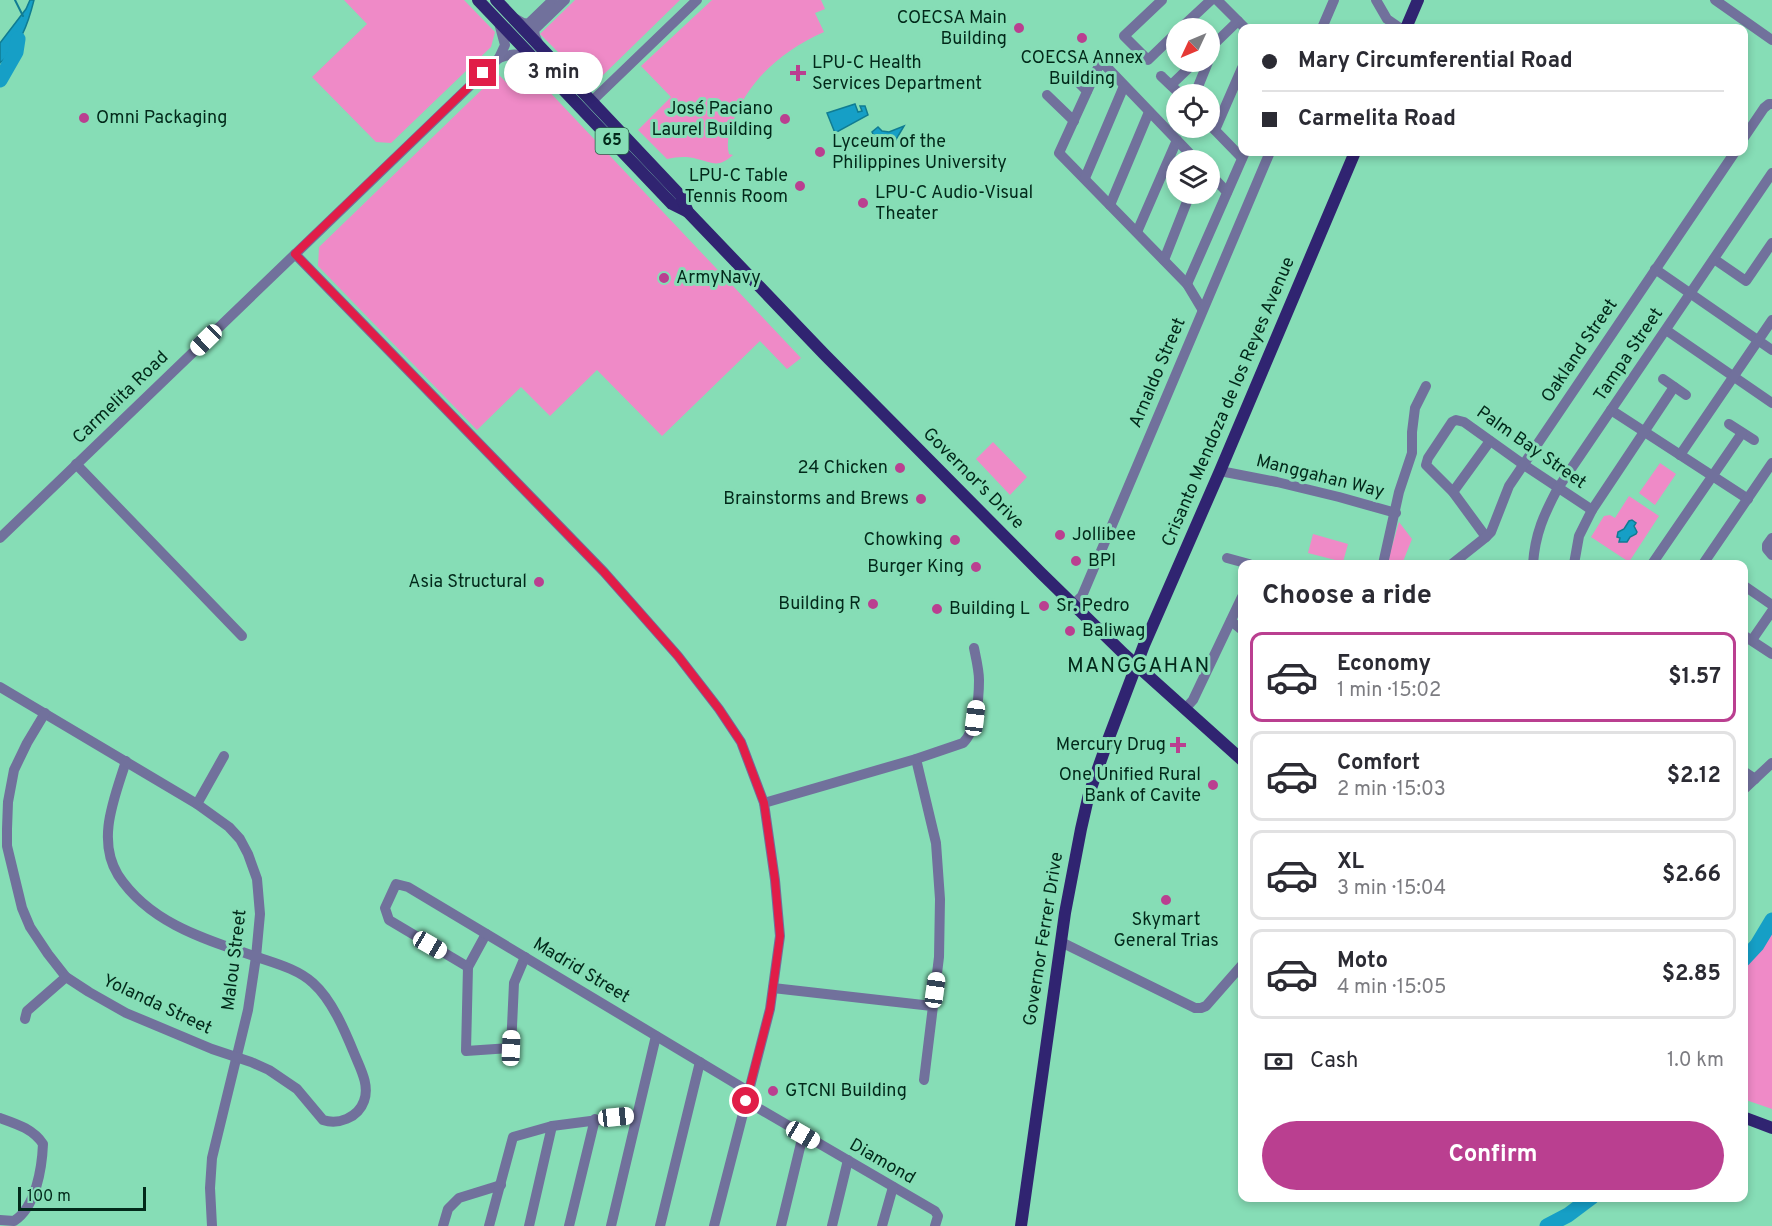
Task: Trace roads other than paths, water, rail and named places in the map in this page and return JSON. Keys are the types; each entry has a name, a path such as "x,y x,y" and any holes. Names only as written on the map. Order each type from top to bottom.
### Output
{"main road":[{"name":"Governor's Drive","path":"478,0 672,204 688,212 824,354 1073,605 1238,756"},
{"name":"Governor's Drive","path":"496,0 681,196 688,212"},
{"path":"1408,24 1418,0"},
{"name":"Crisanto Mendoza de los Reyes Avenue","path":"1137,666 1352,156"},
{"name":"Governor Ferrer Drive","path":"1021,1226 1069,884 1089,794 1137,666"},
{"path":"1748,1119 1772,1128"}],"street":[{"path":"513,18 528,24 553,0"},
{"path":"539,45 534,30 565,0"},
{"path":"592,101 697,0"},
{"path":"1162,0 1124,36 1148,60 1166,43"},
{"path":"1192,18 1211,0"},
{"path":"1217,0 1240,24"},
{"path":"1324,24 1334,0"},
{"path":"1376,0 1393,24"},
{"path":"1715,0 1772,40"},
{"path":"498,20 505,45 499,58"},
{"path":"1220,40 1238,27"},
{"path":"499,58 512,53 540,65"},
{"name":"Carmelita Road","path":"0,538 499,58"},
{"path":"1187,150 1101,62 1059,153 1187,284 1202,309"},
{"path":"1171,84 1185,72"},
{"path":"1072,76 1087,91"},
{"path":"1161,76 1169,84"},
{"path":"1220,111 1238,76"},
{"path":"1084,178 1124,86"},
{"path":"1047,95 1074,121"},
{"path":"1748,132 1764,108 1771,104"},
{"path":"1110,205 1149,112"},
{"path":"1220,134 1238,150"},
{"path":"1137,232 1177,140"},
{"path":"1187,284 1244,156"},
{"name":"Arnaldo Street","path":"1073,605 1082,596 1268,156"},
{"name":"Oakland Street","path":"1457,560 1491,532 1509,486 1732,156"},
{"name":"Tampa Street","path":"1533,560 1540,523 1558,488 1772,173"},
{"path":"1220,185 1227,192"},
{"path":"1164,260 1186,204"},
{"path":"1714,259 1746,281 1772,243"},
{"path":"295,254 604,572 678,656 741,742 764,803 780,936 765,1030 714,1226"},
{"path":"1655,269 1772,350"},
{"path":"1680,455 1772,320"},
{"path":"1666,330 1772,403"},
{"path":"1663,379 1686,395"},
{"path":"1396,513 1399,492 1412,453 1415,408 1426,386"},
{"path":"1575,560 1579,536 1592,510 1674,387"},
{"path":"1611,410 1748,499"},
{"name":"Palm Bay Street","path":"1486,537 1453,492 1429,468 1426,461 1452,422 1460,420 1464,422 1592,510"},
{"path":"1730,424 1754,440"},
{"path":"1655,560 1742,433"},
{"path":"1453,492 1490,441"},
{"path":"1709,560 1772,463"},
{"path":"76,464 242,636"},
{"name":"Manggahan Way","path":"1220,471 1288,484 1396,513 1384,560"},
{"path":"1772,538 1767,545 1772,555"},
{"path":"1227,558 1238,561"},
{"path":"1748,588 1772,605"},
{"path":"1185,709 1193,700 1238,606"},
{"path":"1748,637 1772,611"},
{"path":"1231,621 1238,627"},
{"path":"1748,639 1772,654"},
{"path":"764,803 963,743 969,738 975,718 979,679 974,648"},
{"name":"Malou Street","path":"0,687 197,804 229,827 240,839 248,854 257,879 260,914 256,957 248,1010 212,1158 210,1188 212,1226"},
{"name":"Yolanda Street","path":"45,713 14,770 8,801 4,849 22,908 30,927 48,954 66,977 126,1013 269,1070 284,1079 306,1098 323,1120 331,1122 345,1120 364,1101 366,1088 364,1077 345,1032 314,983 304,975 165,921 130,891 117,872 109,849 108,825 126,761"},
{"path":"197,804 224,756"},
{"path":"916,759 936,843 939,888 939,957 924,1080"},
{"path":"1748,785 1772,763"},
{"path":"1748,774 1755,778"},
{"name":"Madrid Street","path":"468,967 389,921 384,908 396,884 408,887 700,1062 747,1096"},
{"path":"486,933 468,967 466,1051 511,1048 514,983 525,957"},
{"path":"1061,942 1195,1008 1206,1006 1238,970"},
{"path":"25,1019 27,1011 66,977"},
{"path":"773,988 932,1006"},
{"path":"611,1226 656,1036"},
{"path":"660,1226 700,1062"},
{"name":"Diamond","path":"747,1096 803,1135 935,1211 936,1221"},
{"path":"489,1226 513,1137 552,1126 637,1115"},
{"path":"0,1118 16,1123 34,1133 43,1144 42,1165 31,1201 25,1212 14,1221 0,1220"},
{"path":"570,1226 595,1119"},
{"path":"529,1226 552,1126"},
{"path":"781,1226 803,1135"},
{"path":"832,1226 848,1161"},
{"path":"443,1226 448,1209 459,1198 501,1185"},
{"path":"882,1226 892,1187"}],"water":[{"path":"30,0 34,0 22,34 13,50 0,63 0,43 26,9"},
{"path":"855,104 858,112 862,111 860,106 865,106 868,115 835,133 827,113"},
{"path":"904,126 894,143 886,137 876,140 872,132 878,127 882,131 889,132"},
{"path":"1632,520 1636,523 1634,526 1636,534 1627,542 1619,542 1618,532"}],"waterway":[{"path":"15,0 23,16"},
{"path":"0,80 16,52 18,39"},
{"path":"1748,955 1757,945 1772,920"},
{"path":"1547,1226 1568,1215 1585,1202"}],"place":[{"name":"COECSA Main Building","path":"1019,28"},
{"name":"COECSA Annex Building","path":"1082,38"},
{"name":"LPU-C Health Services Department","path":"798,73"},
{"name":"Omni Packaging","path":"84,118"},
{"name":"José Paciano Laurel Building","path":"785,119"},
{"name":"Lyceum of the Philippines University","path":"820,152"},
{"name":"LPU-C Table Tennis Room","path":"800,186"},
{"name":"LPU-C Audio-Visual Theater","path":"863,203"},
{"name":"ArmyNavy","path":"664,278"},
{"name":"24 Chicken","path":"900,468"},
{"name":"Brainstorms and Brews","path":"921,499"},
{"name":"Jollibee","path":"1060,535"},
{"name":"Chowking","path":"955,540"},
{"name":"BPI","path":"1076,561"},
{"name":"Burger King","path":"976,567"},
{"name":"Asia Structural","path":"539,582"},
{"name":"Building R","path":"873,604"},
{"name":"Sr. Pedro","path":"1044,606"},
{"name":"Building L","path":"937,609"},
{"name":"Baliwag","path":"1070,631"},
{"name":"Mercury Drug","path":"1178,745"},
{"name":"One Unified Rural Bank of Cavite","path":"1213,785"},
{"name":"Skymart General Trias","path":"1166,900"},
{"name":"GTCNI Building","path":"773,1091"}],"district":[{"name":"MANGGAHAN","path":"1139,666"}]}
